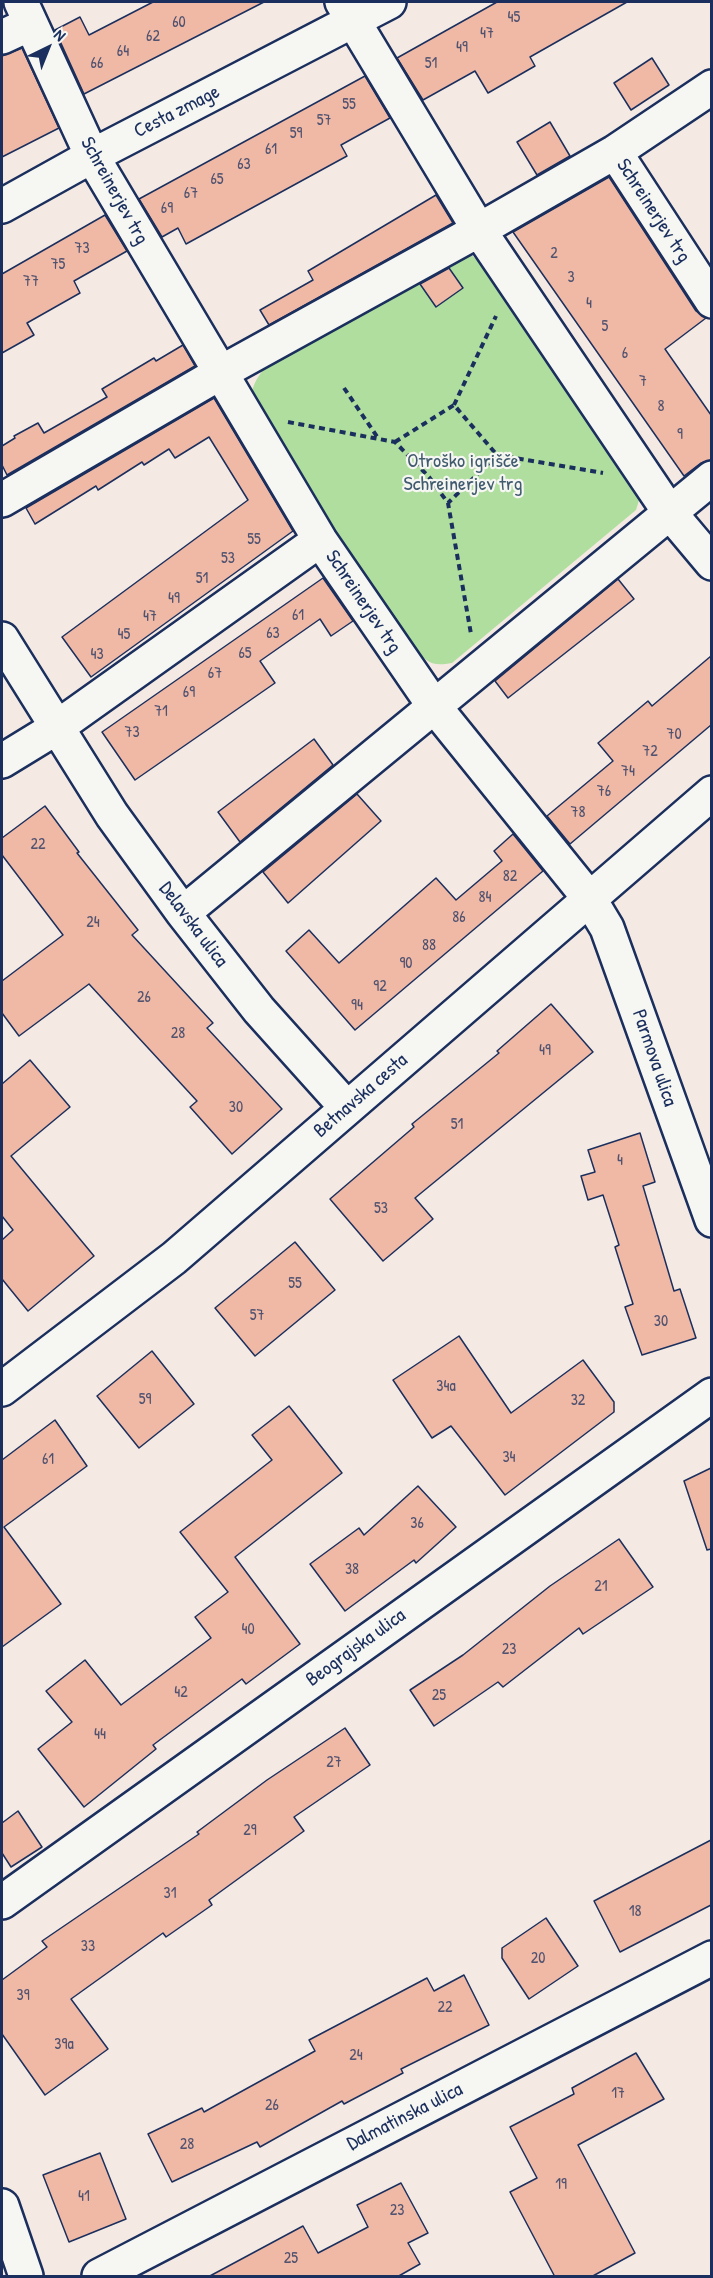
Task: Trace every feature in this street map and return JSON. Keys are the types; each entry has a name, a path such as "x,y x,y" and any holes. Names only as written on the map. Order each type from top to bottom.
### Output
{"street":[{"name":"Cesta zmage","path":"2,206 348,11 389,2"},
{"path":"348,11 479,230 670,513 711,563"},
{"name":"Schreinerjev trg","path":"18,21 92,156 320,540 434,706 589,898"},
{"name":"Schreinerjev trg","path":"2,500 220,373 615,152 711,87"},
{"name":"Schreinerjev trg","path":"615,152 711,301"},
{"path":"183,913 711,478"},
{"path":"2,761 56,728 320,540"},
{"name":"Delavska ulica","path":"2,639 111,815 183,913 259,1011 347,1108"},
{"name":"Betnavska cesta","path":"2,1389 174,1258 711,793"},
{"name":"Parmova ulica","path":"589,898 612,937 711,1220"},
{"name":"Beograjska ulica","path":"2,1902 711,1395"},
{"name":"Dalmatinska ulica","path":"99,2277 711,1958"},
{"path":"2,2206 26,2277"}],"path":[{"path":"395,442 454,405 513,280"},
{"path":"344,388 378,439"},
{"path":"454,405 497,454 648,480"},
{"path":"243,413 395,442 429,477 448,503 477,671"},
{"path":"448,503 497,454"}],"green space":[{"name":"Otroško igrišče Schreinerjev trg","path":"470,254 480,262 635,476 640,497 636,510 452,663 434,664 413,646 254,410 252,393 264,369 453,256"}],"building":[{"path":"153,2 264,2 84,94 55,30 80,17 89,35"},
{"path":"497,2 627,2 530,57 535,66 488,93 475,71 423,100 397,58"},
{"path":"22,48 59,128 2,157 2,56"},
{"path":"652,58 669,85 631,110 614,83"},
{"path":"365,76 390,118 341,145 347,156 186,244 178,228 162,237 139,199"},
{"path":"550,122 570,156 537,175 517,142"},
{"path":"609,177 696,311 706,318 665,349 711,415 711,460 701,463 684,476 513,232"},
{"path":"436,195 453,223 269,325 260,310 313,280 308,271"},
{"path":"105,215 127,251 74,281 80,293 27,323 34,335 2,353 2,274"},
{"path":"449,268 463,288 436,307 420,284"},
{"path":"183,345 195,366 7,475 2,465 2,446 15,438 14,436 38,423 44,433 107,397 102,389 154,358 156,361"},
{"path":"214,398 293,531 91,677 62,637 248,500 209,437 175,458 169,449 144,465 142,462 98,490 96,486 35,524 26,508"},
{"path":"323,578 353,621 331,636 320,619 260,661 275,683 135,780 102,732"},
{"path":"618,579 634,599 508,698 495,681"},
{"path":"711,656 711,725 570,844 547,816 613,761 598,743 648,701 652,706"},
{"path":"314,739 333,765 240,842 218,812"},
{"path":"357,794 381,821 288,903 263,872"},
{"path":"45,806 79,852 77,853 138,930 132,935 213,1023 207,1028 282,1109 232,1154 190,1107 197,1101 89,984 19,1036 2,1013 2,981 63,935 2,855 2,838"},
{"path":"513,834 543,871 355,1030 286,951 309,930 339,963 436,878 456,900 502,861 494,851"},
{"path":"551,1004 593,1052 415,1198 433,1219 383,1261 330,1199 414,1127 412,1124 499,1053 497,1051"},
{"path":"30,1060 70,1107 11,1156 94,1256 28,1311 2,1279 2,1240 13,1230 2,1216 2,1084"},
{"path":"640,1133 655,1182 643,1186 674,1291 680,1289 696,1338 642,1355 625,1307 633,1304 615,1247 619,1245 603,1195 588,1200 581,1176 595,1172 588,1150"},
{"path":"295,1242 335,1290 255,1356 215,1308"},
{"path":"459,1336 511,1413 583,1360 614,1402 614,1412 505,1495 451,1426 432,1438 393,1380"},
{"path":"152,1351 194,1404 139,1448 97,1396"},
{"path":"289,1406 342,1473 235,1557 300,1644 246,1684 242,1679 153,1745 156,1749 84,1807 38,1749 72,1722 46,1691 85,1660 121,1705 211,1638 195,1617 228,1592 180,1532 272,1460 252,1435"},
{"path":"55,1420 87,1466 4,1527 61,1604 2,1647 2,1460"},
{"path":"711,1468 711,1549 707,1550 684,1481"},
{"path":"418,1486 456,1527 416,1563 414,1560 345,1611 310,1564 359,1528 364,1535"},
{"path":"619,1539 653,1587 583,1634 579,1628 503,1687 498,1682 434,1726 410,1690 463,1655 550,1586"},
{"path":"345,1728 370,1765 294,1817 304,1831 209,1900 212,1905 166,1937 163,1933 71,1999 108,2049 45,2095 2,2034 2,1980 47,1947 42,1941 199,1834 197,1832 267,1780"},
{"path":"18,1811 42,1847 11,1867 2,1853 2,1823"},
{"path":"711,1840 711,1905 620,1952 594,1901"},
{"path":"546,1918 578,1966 529,1999 502,1958 502,1948"},
{"path":"464,1975 489,2025 401,2069 403,2073 344,2104 342,2101 260,2147 257,2142 172,2182 148,2134 202,2108 204,2112 315,2051 309,2040 427,1978 434,1991"},
{"path":"636,2053 664,2099 578,2145 635,2253 591,2277 555,2277 510,2192 537,2178 510,2127 574,2094 572,2088"},
{"path":"100,2153 126,2219 69,2242 43,2175"},
{"path":"401,2183 428,2233 408,2243 420,2264 397,2277 208,2277 303,2226 318,2253 368,2227 357,2205"}]}
